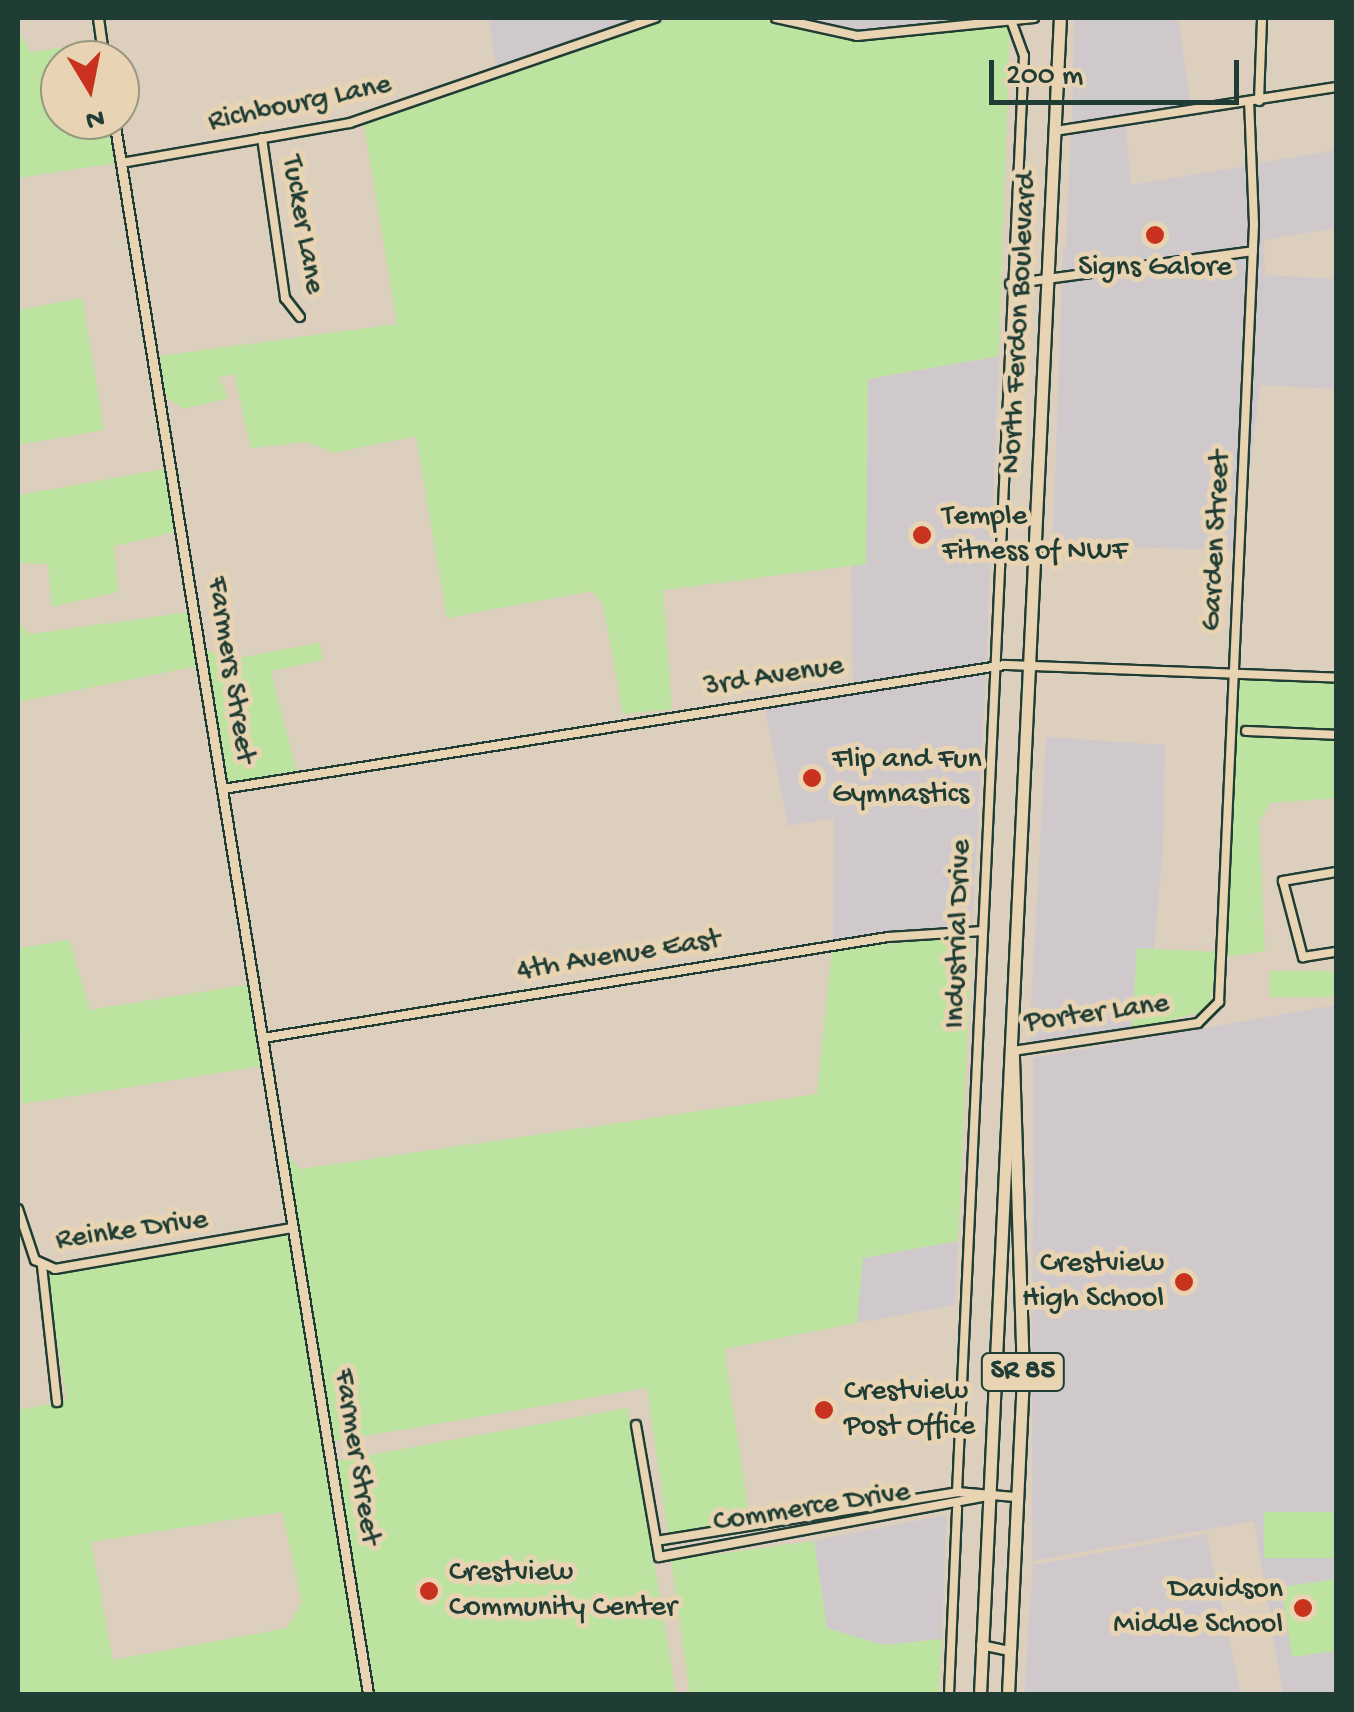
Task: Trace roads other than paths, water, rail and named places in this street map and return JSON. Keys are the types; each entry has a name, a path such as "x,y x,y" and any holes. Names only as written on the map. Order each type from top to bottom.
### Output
{"main road":[{"name":"North Ferdon Boulevard","path":"980,1694 1060,18"},
{"name":"North Ferdon Boulevard","path":"1008,1694 1024,1376 1012,1051"}],"street":[{"name":"Richbourg Lane","path":"120,163 374,117 655,18"},
{"path":"776,18 857,36 980,19 1034,18"},
{"name":"Garden Street","path":"1220,983 1252,250 1254,102 1262,18"},
{"name":"Industrial Drive","path":"957,1492 1010,284 1024,56 1011,21"},
{"path":"1055,132 1336,87"},
{"name":"Tucker Lane","path":"262,138 286,298 300,317"},
{"name":"Farmers Street","path":"117,140 292,1228"},
{"path":"1010,284 1048,284 1252,250"},
{"name":"3rd Avenue","path":"223,789 996,666 1031,664 1336,678"},
{"path":"1246,732 1336,735"},
{"path":"1336,872 1283,881 1303,957 1336,952"},
{"name":"4th Avenue East","path":"263,1038 888,936 983,931"},
{"name":"Porter Lane","path":"1012,1051 1198,1022 1215,1010 1220,983"},
{"name":"Reinke Drive","path":"18,1209 42,1266 292,1228"},
{"name":"Farmer Street","path":"292,1228 368,1694"},
{"path":"42,1266 57,1402"},
{"path":"996,1370 1024,1376"},
{"name":"Commerce Drive","path":"636,1425 659,1557 957,1508 988,1496"},
{"name":"Commerce Drive","path":"656,1541 957,1492 1016,1497"},
{"path":"893,1503 895,1518"},
{"path":"949,1694 957,1508"},
{"path":"770,1522 773,1538"},
{"path":"981,1645 1010,1651"}],"place":[{"name":"Signs Galore","path":"1155,235"},
{"name":"Temple Fitness of NWF","path":"922,535"},
{"name":"Flip and Fun Gymnastics","path":"812,778"},
{"name":"Crestview High School","path":"1184,1282"},
{"name":"Crestview Post Office","path":"824,1410"},
{"name":"Crestview Community Center","path":"429,1591"},
{"name":"Davidson Middle School","path":"1303,1608"}]}
